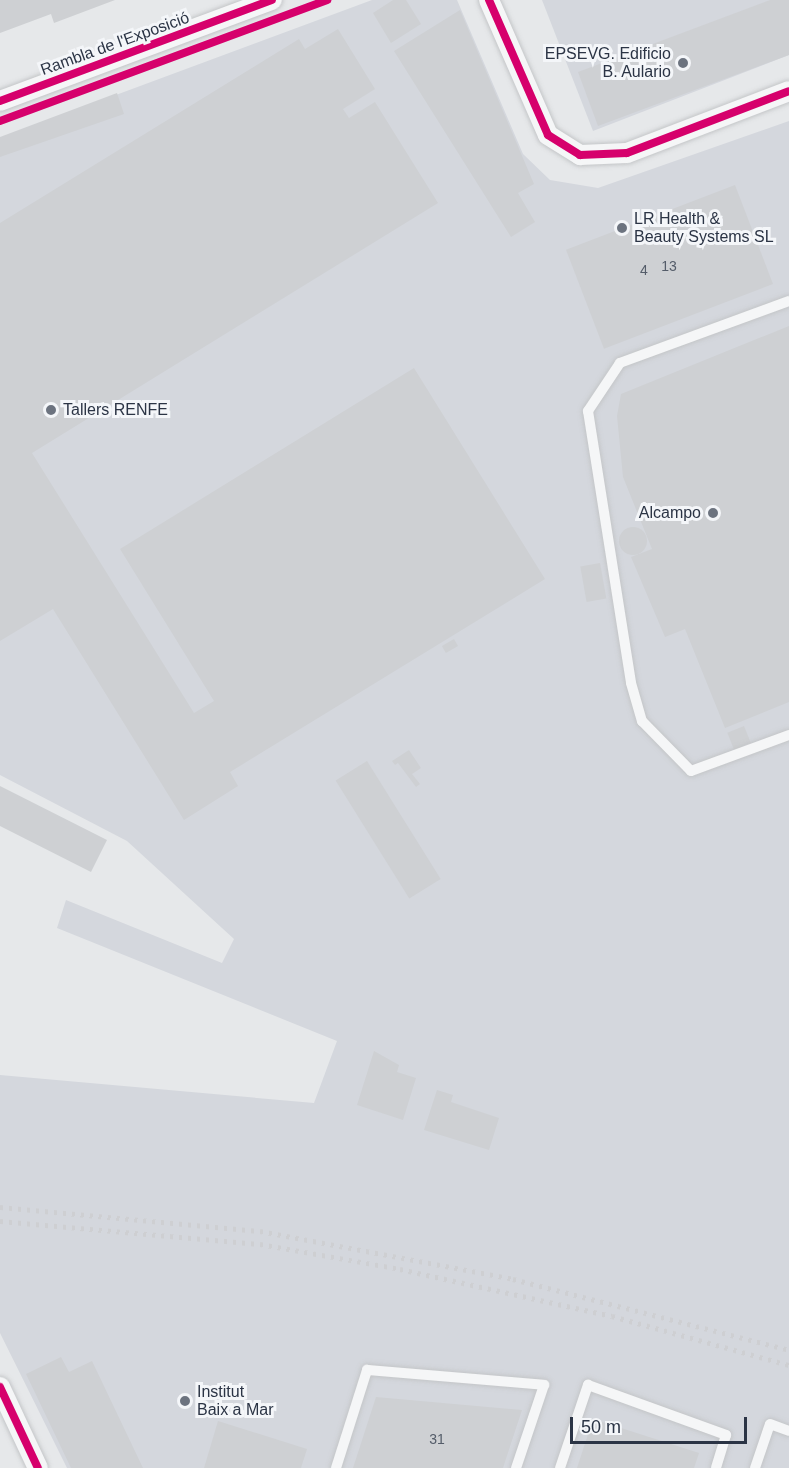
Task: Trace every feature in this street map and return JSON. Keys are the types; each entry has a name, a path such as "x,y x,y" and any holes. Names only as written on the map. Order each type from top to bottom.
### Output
{"street":[{"path":"489,0 548,135 580,155 627,153 789,91"},
{"name":"Rambla de l'Exposició","path":"0,101 268,1"},
{"path":"0,1387 38,1468"}],"lane":[{"path":"789,301 620,363 588,411 631,683 642,721 691,771 789,735"},
{"path":"336,1468 367,1370 544,1385 516,1468"},
{"path":"560,1468 588,1385 726,1435 716,1468"},
{"path":"755,1468 770,1424 789,1431"}],"shaded area":[{"path":"372,0 457,0 523,154 550,180 598,188 789,121 789,1468 67,1468 0,1333 0,1075 314,1103 337,1041 57,928 66,900 222,963 234,939 127,841 0,775 0,138"},
{"path":"542,0 789,0 789,55 593,131"}],"building":[{"path":"0,0 115,0 54,23 51,14 0,33"},
{"path":"393,0 406,0 421,24 391,43 373,13"},
{"name":"EPSEVG. Edificio B. Aulario","path":"770,0 789,0 789,55 598,126 578,72"},
{"path":"460,10 534,184 518,193 535,222 511,237 394,51"},
{"name":"Tallers RENFE","path":"338,29 375,89 343,109 349,118 375,102 438,203 32,453 194,713 214,701 120,549 414,368 545,579 230,772 238,786 184,820 53,609 0,641 0,223 299,39 305,49"},
{"path":"117,93 124,114 0,157 0,137"},
{"path":"735,185 773,284 604,349 566,250"},
{"name":"Alcampo","path":"789,326 789,702 725,728 685,629 665,637 631,557 652,549 623,477 617,416 621,394"},
{"path":"633,527 643,531 647,541 643,551 633,555 623,551 619,541 623,531"},
{"path":"600,563 606,598 587,602 580,566"},
{"path":"454,639 458,646 446,653 442,646"},
{"path":"744,726 751,743 734,749 727,733"},
{"path":"409,750 421,768 412,774 420,784 416,787 398,763 395,765 392,761"},
{"path":"367,761 441,879 409,898 336,781"},
{"path":"0,786 107,840 91,872 0,826"},
{"path":"374,1051 399,1065 397,1072 416,1078 403,1120 357,1105"},
{"path":"437,1090 453,1095 451,1102 499,1118 489,1150 424,1130"},
{"path":"61,1357 69,1372 92,1361 143,1468 71,1468 26,1374"},
{"path":"376,1397 522,1410 503,1468 353,1468"},
{"path":"593,1419 699,1453 694,1468 577,1468"},
{"path":"218,1421 307,1449 301,1468 204,1468"}],"railway":[{"path":"0,1207 260,1231 513,1279 789,1350"},
{"path":"0,1221 260,1244 400,1269 612,1316 789,1365"}],"cycle path":[{"path":"0,101 272,0"},
{"path":"0,121 327,0"},
{"path":"489,0 548,135 580,155 627,153 789,91"},
{"path":"0,1387 38,1468"}],"place":[{"name":"EPSEVG. Edificio B. Aulario","path":"683,63"},
{"name":"LR Health & Beauty Systems SL","path":"622,228"},
{"name":"Tallers RENFE","path":"51,410"},
{"name":"Alcampo","path":"713,513"},
{"name":"Institut Baix a Mar","path":"185,1401"}]}
